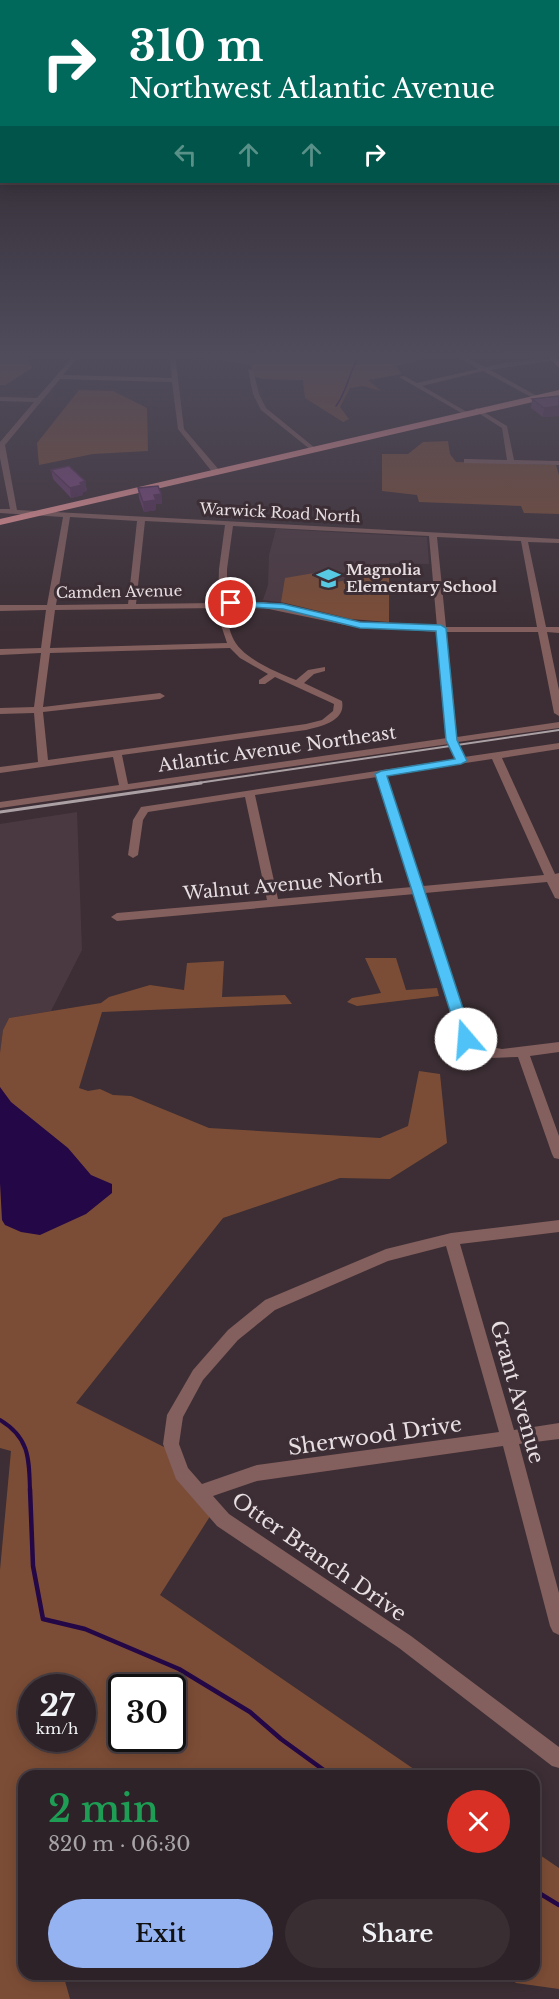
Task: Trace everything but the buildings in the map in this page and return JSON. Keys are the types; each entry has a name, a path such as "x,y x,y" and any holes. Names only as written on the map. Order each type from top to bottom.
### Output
{"highway":[{"path":"0,522 320,447"}],"street":[{"path":"1,447 14,512"},
{"path":"196,447 216,471"},
{"path":"508,447 511,462"},
{"path":"467,461 559,463"},
{"name":"Warwick Road North","path":"0,512 559,541"},
{"path":"43,763 38,710 51,607 67,515"},
{"path":"132,605 141,519"},
{"path":"0,770 325,723 335,716 339,703 250,660 232,645 228,638 223,604 223,554 229,524"},
{"path":"433,534 452,740 461,761"},
{"path":"525,539 559,713"},
{"name":"Camden Avenue","path":"0,608 223,604 283,607 360,625 559,630"},
{"path":"0,652 232,645"},
{"path":"298,683 312,672 322,669"},
{"path":"262,682 276,673"},
{"path":"0,711 38,710 160,696"},
{"name":"Atlantic Avenue Northeast","path":"0,805 559,725"},
{"path":"133,855 138,820 145,809 559,746"},
{"path":"117,754 124,787"},
{"path":"496,756 555,878 559,895"},
{"path":"381,774 466,1039 472,1047 486,1052 559,1047"},
{"path":"249,793 273,903"},
{"name":"Walnut Avenue North","path":"117,917 555,878"},
{"path":"522,1051 559,1154"},
{"name":"Otter Branch Drive","path":"559,1226 452,1239 386,1255 270,1305 233,1335 198,1375 175,1415 171,1444 182,1473 223,1521 405,1642 559,1759"},
{"name":"Grant Avenue","path":"452,1239 509,1438 559,1626"},
{"name":"Sherwood Drive","path":"199,1493 256,1473 559,1431"}],"shaded area":[{"path":"37,447 148,447 148,451 93,454 39,465"},
{"path":"416,447 449,447 450,454 456,462 556,465 559,475 559,514 524,513 521,506 419,502 417,495 382,491 382,454 408,454"},
{"name":"Magnolia Elementary School","path":"276,529 427,537 429,564 389,563 389,622 351,619 298,605 263,600 268,585 269,555"},
{"path":"314,573 321,581 330,583 389,573 389,622 351,619 281,602 285,578"},
{"path":"77,812 82,950 51,1011 9,1018 3,1030 0,1053 0,824"},
{"path":"365,958 396,958 406,990 437,988 439,996 357,1006 347,1002 352,998 381,993"},
{"path":"224,961 222,997 285,995 292,1004 102,1012 79,1088 88,1091 100,1089 113,1095 131,1096 209,1128 380,1138 408,1126 419,1071 440,1074 447,1143 390,1179 340,1178 223,1218 76,1403 174,1452 214,1510 160,1595 415,1770 18,1770 18,1980 65,1980 70,1999 0,1999 0,1570 11,1451 0,1448 0,1053 3,1030 9,1018 101,1003 109,997 150,985 184,990 187,963"},
{"path":"0,1087 11,1102 68,1148 91,1175 112,1184 112,1193 86,1214 40,1235 21,1232 5,1225 2,1220 0,1183"},
{"path":"540,1855 559,1868 559,1989 516,1983 512,1980 540,1980"}],"waterway":[{"path":"0,1420 17,1434 26,1450 30,1491"},
{"path":"30,1489 33,1566 43,1619 85,1629 179,1669 250,1712 281,1739 324,1770"},
{"path":"540,1894 559,1905"}],"railway":[{"path":"191,784 559,730"},
{"path":"0,812 201,783"}],"place":[{"name":"Magnolia Elementary School","path":"328,579"}],"route":[{"path":"231,603 264,604 301,610 360,625 441,628 452,740 461,761 381,774 466,1039"}]}
